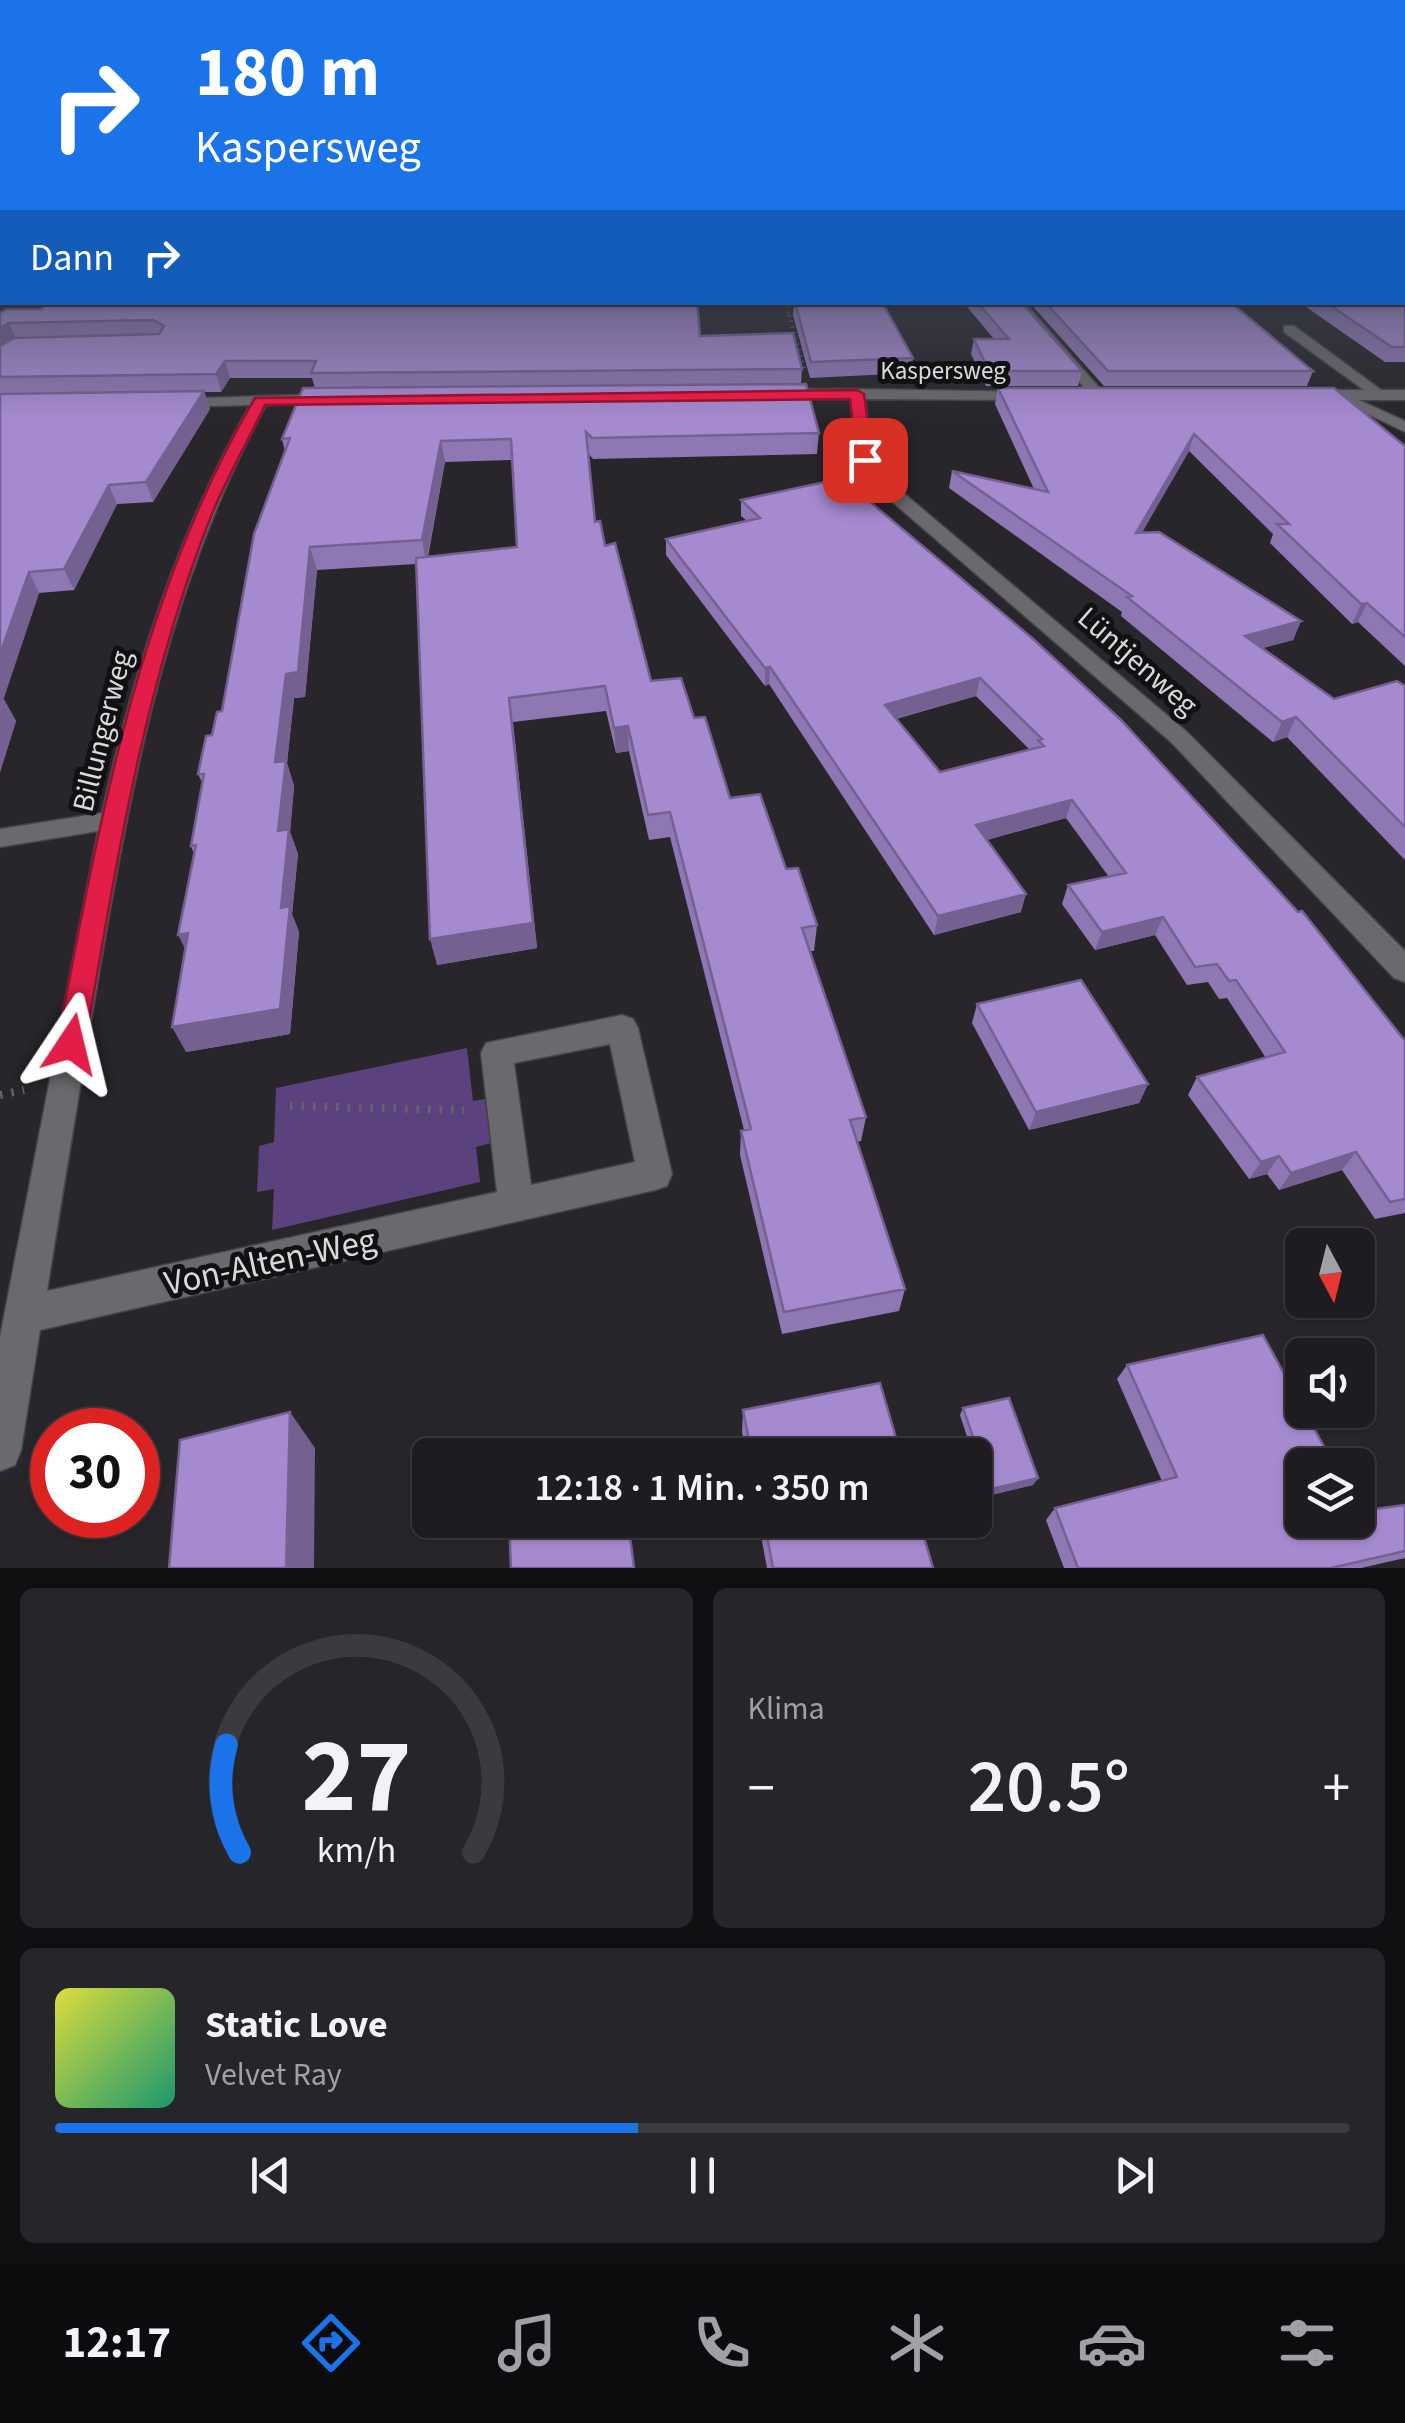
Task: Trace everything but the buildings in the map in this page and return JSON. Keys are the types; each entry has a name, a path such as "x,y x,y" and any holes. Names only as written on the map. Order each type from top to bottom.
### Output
{"street":[{"path":"1020,305 1098,395"},
{"path":"1289,329 1380,395"},
{"name":"Kaspersweg","path":"754,394 1042,395"},
{"name":"Lüntjenweg","path":"857,394 865,460 874,477 1179,736 1405,970"},
{"path":"1080,395 1117,395"},
{"path":"1283,395 1405,395"},
{"path":"1338,395 1405,427"},
{"path":"152,403 351,399"},
{"name":"Billungerweg","path":"0,1450 112,820 172,599 204,514 260,401"},
{"path":"0,838 112,820"},
{"name":"Von-Alten-Weg","path":"23,1315 516,1206 655,1174 622,1028 498,1053 516,1206"}],"path":[{"path":"787,305 810,394"},
{"path":"290,1106 505,1111"}],"shaded area":[{"path":"467,1048 473,1101 485,1099 491,1143 476,1147 480,1182 272,1230 274,1189 257,1192 259,1146 274,1142 276,1088"}],"route":[{"path":"71,1044 112,820 150,671 204,514 260,401 857,394 865,460"}]}
